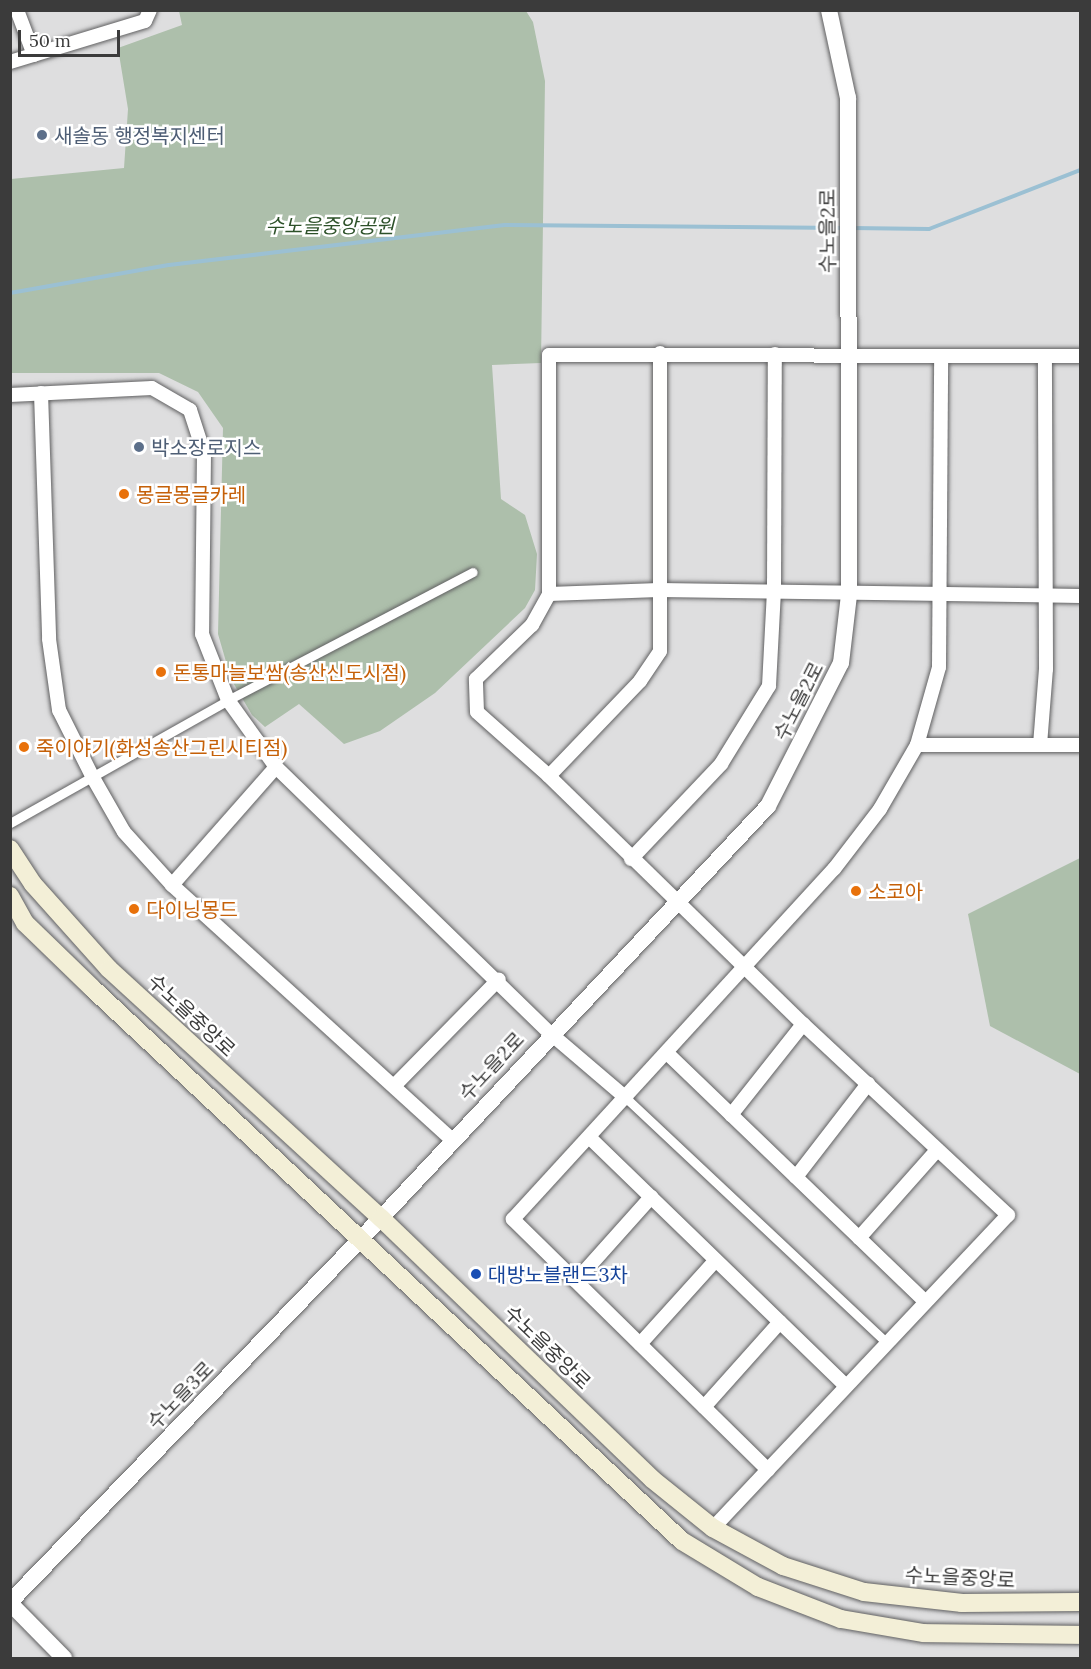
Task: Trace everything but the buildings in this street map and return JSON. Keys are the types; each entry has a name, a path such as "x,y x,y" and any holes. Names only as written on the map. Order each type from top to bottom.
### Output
{"main road":[{"name":"수노을중앙로","path":"10,849 33,884 109,969 381,1218 652,1479 713,1528 783,1566 864,1592 962,1603 1080,1602"},
{"path":"10,897 25,923 66,963 359,1237 487,1362 682,1541 758,1587 841,1619 924,1633 1080,1635"}],"street":[{"path":"17,10 34,55"},
{"path":"10,62 145,21 150,10"},
{"name":"수노을2로","path":"381,1218 550,1033 768,806 841,663 849,595 848,98 829,10"},
{"path":"549,776 640,681 660,651 660,353"},
{"path":"713,1528 1008,1215 803,1024 549,776 477,712 476,679 531,625 549,594 549,355 660,353 941,357 1080,356"},
{"path":"631,858 721,764 769,686 774,591 775,354"},
{"path":"1040,745 1046,669 1045,356"},
{"path":"768,1470 513,1219 746,968 834,869 880,809 917,745 939,666 941,357"},
{"path":"10,394 152,388 190,410 204,453 202,634 228,700 276,767 499,979 550,1033 626,1098 887,1343"},
{"path":"41,393 49,639 59,710 92,776 124,832 172,885 395,1085 452,1140"},
{"path":"10,823 228,700 473,572"},
{"path":"549,594 659,590 774,591 849,595 1080,596"},
{"path":"917,745 1080,745"},
{"path":"172,885 276,767"},
{"path":"395,1085 499,979"},
{"path":"731,1116 803,1024"},
{"path":"667,1053 926,1302"},
{"path":"796,1177 868,1084"},
{"path":"589,1137 846,1386"},
{"path":"859,1238 937,1150"},
{"path":"576,1281 651,1197"},
{"name":"수노을3로","path":"10,1602 359,1237 381,1218"},
{"path":"640,1344 716,1260"},
{"path":"704,1407 780,1322"},
{"path":"10,1602 64,1659"}],"green space":[{"name":"수노을중앙공원","path":"179,11 526,11 533,22 545,81 541,363 492,365 501,499 525,515 537,554 535,590 525,608 435,693 380,731 344,744 299,704 265,727 252,715 231,679 218,634 223,428 198,392 159,373 11,373 11,179 124,168 128,109 118,48 182,25"},
{"path":"1080,858 1080,1074 990,1026 968,914"}],"waterway":[{"path":"852,228 929,229 1080,170"},
{"path":"10,293 169,265 505,225 845,228"}],"place":[{"name":"새솔동 행정복지센터","path":"42,135"},
{"name":"박소장로지스","path":"139,447"},
{"name":"몽글몽글카레","path":"124,494"},
{"name":"돈통마늘보쌈(송산신도시점)","path":"161,672"},
{"name":"죽이야기(화성송산그린시티점)","path":"24,747"},
{"name":"소코아","path":"856,891"},
{"name":"다이닝몽드","path":"134,909"},
{"name":"대방노블랜드3차","path":"476,1274"}]}
